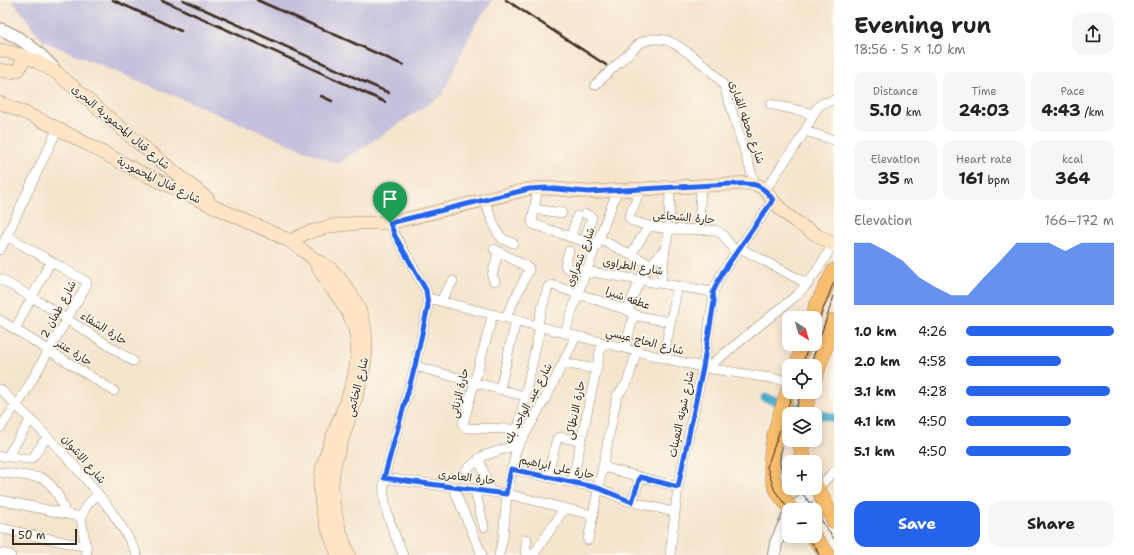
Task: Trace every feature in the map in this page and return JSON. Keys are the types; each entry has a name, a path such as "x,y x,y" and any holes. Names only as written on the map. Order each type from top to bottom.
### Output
{"main road":[{"name":"شارع قنال المحمودية البحرى","path":"0,50 18,54 36,61 58,73 136,142 219,208"},
{"path":"0,70 11,72 18,70 22,64 18,54"},
{"name":"شارع قنال المحمودية","path":"0,103 31,115 136,170 290,241 304,250 315,261"},
{"path":"290,241 306,233 331,226 360,223 390,223 517,191 538,188 580,192 701,186 760,187 791,219 833,244"},
{"name":"شارع الخاتمى","path":"315,261 321,273 347,309 356,334 356,364 348,397 322,470 321,482 322,512 338,555"},
{"name":"شارع الخاتمى","path":"315,261 323,263 333,271 353,296 362,317 366,333 363,375 337,457 332,487 339,526 349,555"},
{"path":"815,311 831,276"},
{"path":"821,359 834,321"},
{"path":"786,399 777,424 771,457 775,486 787,503"},
{"path":"821,495 834,521"},
{"path":"819,543 828,555"}],"street":[{"path":"0,29 27,43 58,73"},
{"name":"شارع محطه القبارى","path":"595,86 640,43 650,39 665,40 676,45 714,74 724,86 760,187"},
{"path":"760,187 805,131 817,108 822,103 834,100"},
{"path":"770,104 814,114"},
{"path":"0,250 58,128"},
{"path":"805,131 834,140"},
{"path":"699,229 701,186"},
{"path":"538,188 532,221 533,224 584,241 598,242 631,254 650,264"},
{"path":"661,283 664,249 669,229 670,188"},
{"name":"حارة الشجاعى","path":"641,189 630,217 632,221 648,226 669,229 699,229 720,232 738,251"},
{"name":"شارع شعراوى","path":"565,334 578,293 618,190"},
{"path":"484,200 498,234 503,239 513,243"},
{"name":"شارع شونه التعينات","path":"670,555 678,487 705,367 714,302 713,292 722,273 773,200"},
{"path":"534,209 562,213"},
{"path":"571,237 581,215 590,216 592,218 584,241"},
{"path":"390,223 395,236 422,283 428,298 427,314 415,366 384,478 384,503 403,555"},
{"path":"631,254 648,226"},
{"name":"شارع طمان 2","path":"0,428 50,351 87,284 86,281 7,236"},
{"path":"705,367 808,284 833,244"},
{"path":"625,348 631,312 639,279 664,249"},
{"path":"495,281 493,280 492,276 496,251 529,268 506,317"},
{"name":"شارع الطراوى","path":"569,251 565,267 713,292"},
{"path":"738,251 808,284"},
{"path":"15,329 51,261"},
{"name":"حارة الشفاء","path":"0,279 32,297 133,360"},
{"path":"441,301 453,281"},
{"name":"عطفه شبرا","path":"538,326 548,287 550,285 578,293 631,312 670,322"},
{"path":"663,358 678,286"},
{"name":"شارع الحاج عيسي","path":"428,298 663,358 782,381"},
{"name":"حارة الزناتى","path":"493,314 463,421 464,427 518,429"},
{"name":"حارة عنتر","path":"0,320 114,391"},
{"path":"500,389 516,320"},
{"path":"466,470 479,458 519,444 517,437 518,429 538,326"},
{"name":"شارع عبد الواحد بك","path":"500,555 503,538 506,494 511,469 519,444 553,393 563,363 576,336"},
{"name":"حارة الانطاكى","path":"572,483 602,343"},
{"path":"588,540 617,396 627,383 637,351"},
{"path":"563,363 596,370"},
{"path":"415,366 524,396"},
{"name":"شارع الاشوان","path":"0,389 31,419 98,494 127,535 137,555"},
{"path":"31,419 4,456 30,459 47,437"},
{"path":"547,477 557,439 560,437 580,440"},
{"path":"479,458 490,492"},
{"path":"603,467 678,487"},
{"name":"حارة على ابراهيم","path":"511,469 598,488 632,502 674,512"},
{"path":"822,481 834,471"},
{"path":"0,472 42,478 48,482 62,500 65,513"},
{"path":"632,502 640,477"},
{"name":"حارة العامرى","path":"384,478 506,494 593,515"},
{"path":"453,487 482,555"},
{"path":"474,490 484,527"},
{"path":"0,528 87,551 81,517 86,505 98,494"},
{"path":"799,503 807,495"},
{"path":"0,500 81,517"},
{"path":"527,539 525,552 526,554 534,554 556,523 564,508"},
{"path":"774,555 776,543 782,531"},
{"path":"0,553 11,555"}],"shaded area":[{"path":"12,0 493,0 475,25 442,95 338,164 43,41"}],"waterway":[{"path":"765,398 834,418"}],"tram line":[{"path":"822,312 834,282"},
{"path":"812,359 834,296"},
{"path":"804,359 807,351"},
{"path":"784,503 775,491 767,467 791,399"},
{"path":"796,407 799,399"},
{"path":"782,471 780,456 783,447"},
{"path":"803,495 810,503"},
{"path":"822,521 834,539"},
{"path":"812,543 819,555"}],"railway":[{"path":"113,0 181,31"},
{"path":"162,0 385,102"},
{"path":"183,0 389,93"},
{"path":"257,0 403,65"},
{"path":"506,0 606,65"},
{"path":"321,96 332,101"}],"route":[{"path":"755,184 765,190 773,200 722,273 713,292 714,302 709,321 703,367 678,487 640,477 632,502 598,488 511,469 506,494 384,478 415,366 428,306 426,290 395,236 390,223 529,189 546,188 588,192 755,184"}]}
